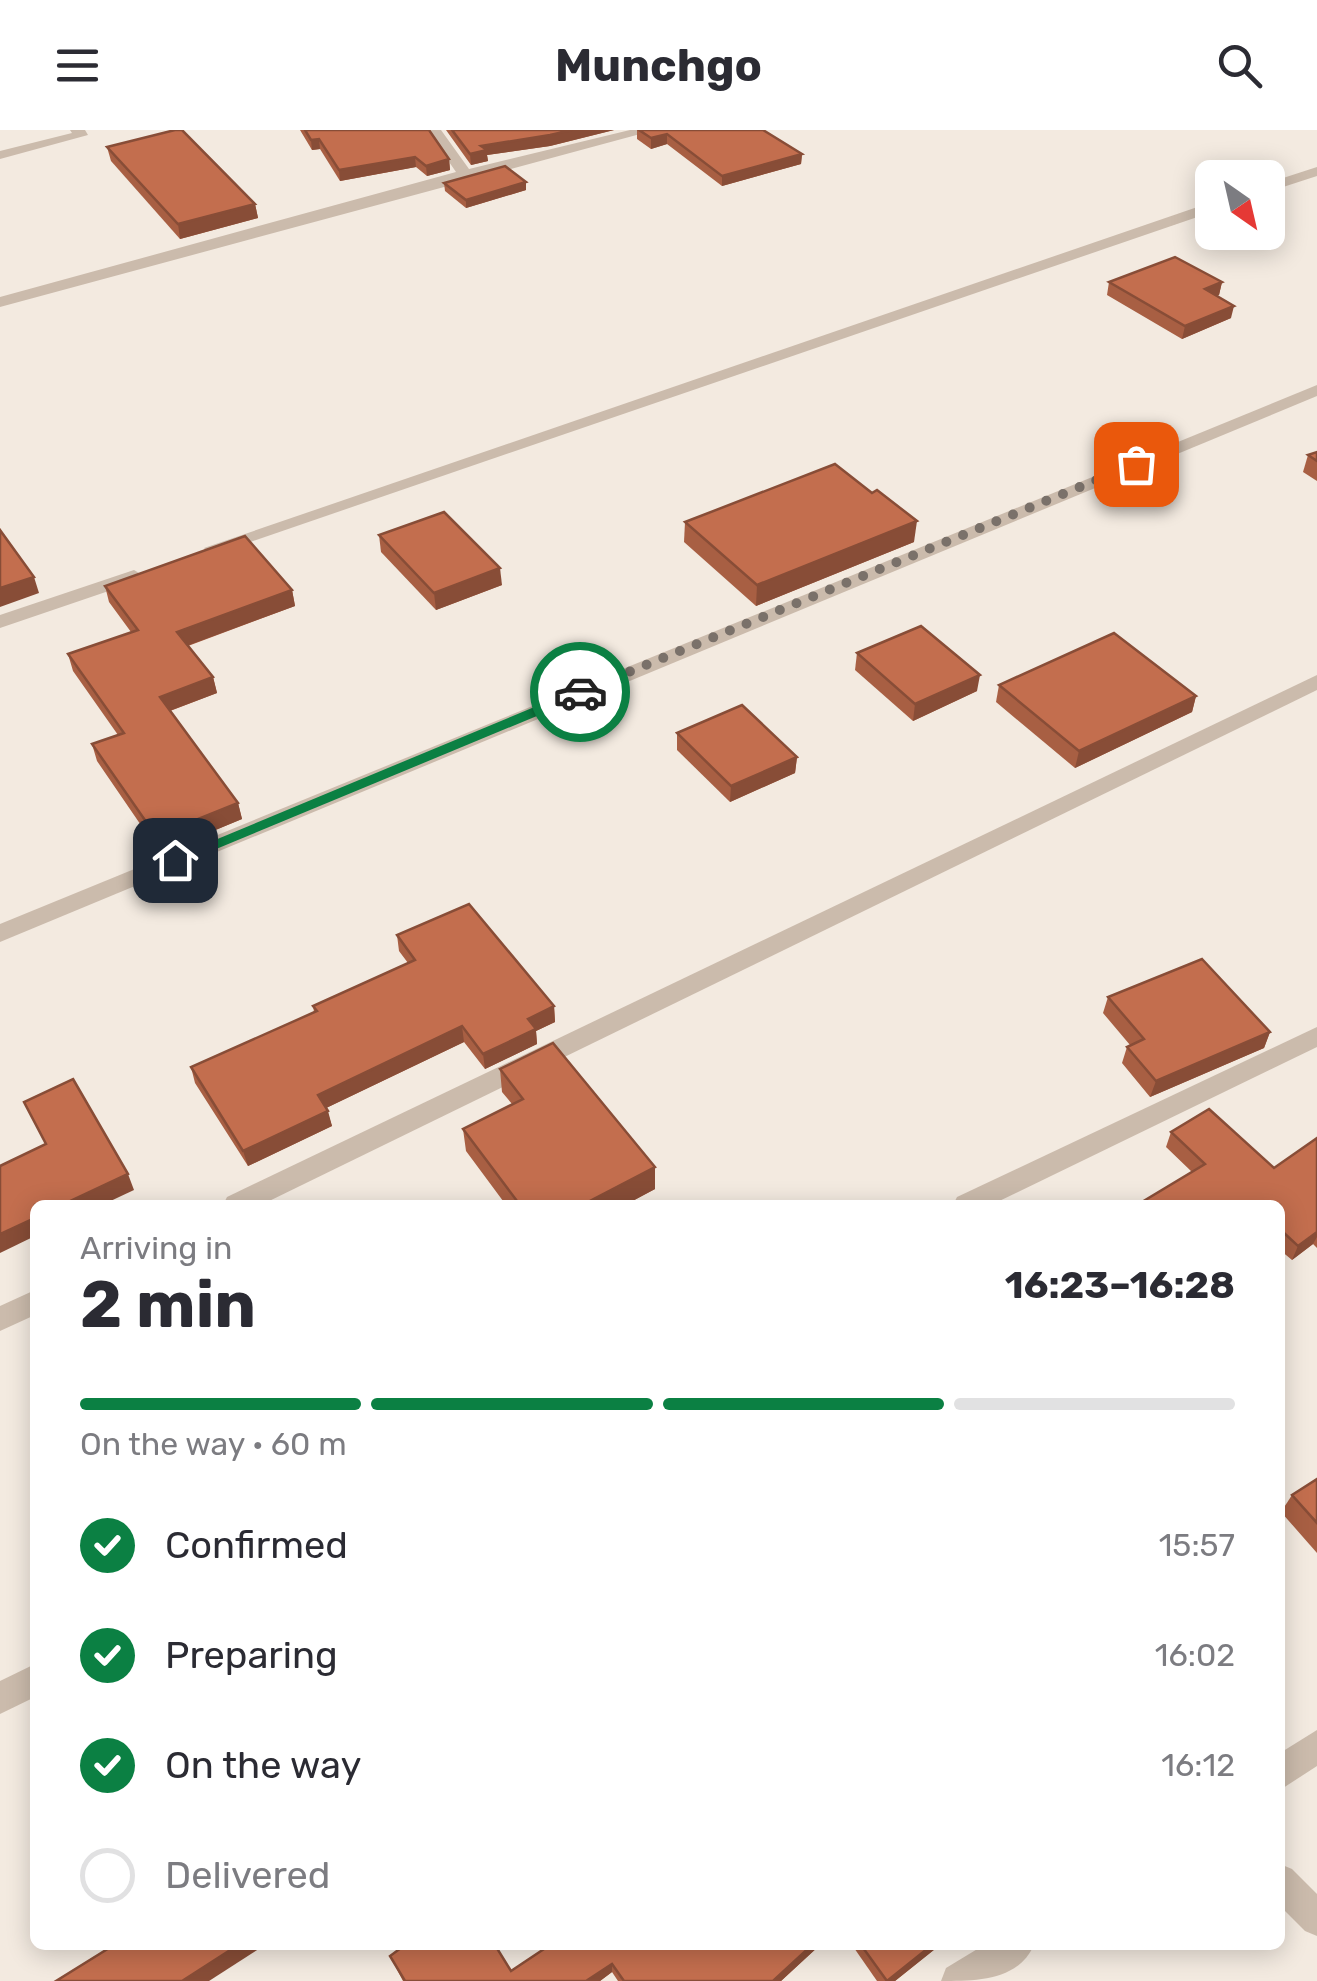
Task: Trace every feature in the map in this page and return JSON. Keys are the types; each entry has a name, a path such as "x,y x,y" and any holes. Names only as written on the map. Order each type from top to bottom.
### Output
{"street":[{"path":"0,155 76,137 80,134 78,130"},
{"path":"434,130 465,174"},
{"path":"0,302 465,174 583,137 648,130"},
{"path":"1285,182 1317,171"},
{"path":"204,552 1195,213"},
{"path":"0,933 1317,390"},
{"path":"0,622 148,571"},
{"path":"246,1200 1317,682"},
{"path":"976,1200 1317,1036"},
{"path":"0,1319 30,1304"},
{"path":"0,1698 30,1683"},
{"path":"1285,1768 1317,1746"},
{"path":"1285,1885 1317,1919"},
{"path":"959,1981 1008,1950"}],"building":[{"path":"182,130 255,204 178,224 107,147"},
{"path":"305,130 429,130 449,159 426,166 415,157 339,170 319,139 311,140"},
{"path":"452,130 572,130 481,146 487,150 470,154"},
{"path":"639,130 763,130 802,154 722,176 667,134 651,138"},
{"path":"505,166 526,182 466,200 444,183"},
{"path":"1175,257 1222,282 1205,289 1234,306 1185,326 1109,282"},
{"path":"835,464 917,521 757,585 685,522"},
{"path":"444,512 500,568 434,593 379,535"},
{"path":"0,530 34,577 0,588"},
{"path":"245,536 292,590 177,632 213,677 160,697 238,803 156,836 92,744 124,733 68,654 138,630 105,586"},
{"path":"921,626 980,675 915,704 857,653"},
{"path":"1114,633 1196,696 1079,751 999,685"},
{"path":"742,705 797,757 731,786 677,733"},
{"path":"469,904 554,1006 528,1019 536,1029 483,1054 462,1026 318,1095 328,1111 243,1151 191,1067 317,1011 313,1006 415,960 397,935"},
{"path":"1202,959 1270,1032 1156,1081 1127,1047 1144,1039 1108,997"},
{"path":"553,1043 655,1167 592,1200 516,1200 463,1129 523,1099 500,1069"},
{"path":"73,1079 128,1174 73,1200 30,1200 30,1220 0,1234 0,1166 46,1144 24,1102"},
{"path":"1209,1109 1274,1168 1317,1138 1317,1232 1298,1246 1285,1234 1285,1200 1145,1200 1205,1164 1171,1132"},
{"path":"1317,1479 1317,1523 1292,1495"},
{"path":"106,1950 230,1950 182,1981 56,1981"},
{"path":"398,1950 498,1950 511,1971 542,1950 807,1950 773,1981 624,1981 612,1964 586,1981 405,1981 390,1956"},
{"path":"865,1950 926,1950 887,1981"}],"way so far":[{"path":"580,692 1136,464"}],"route":[{"path":"175,860 580,692"}]}
